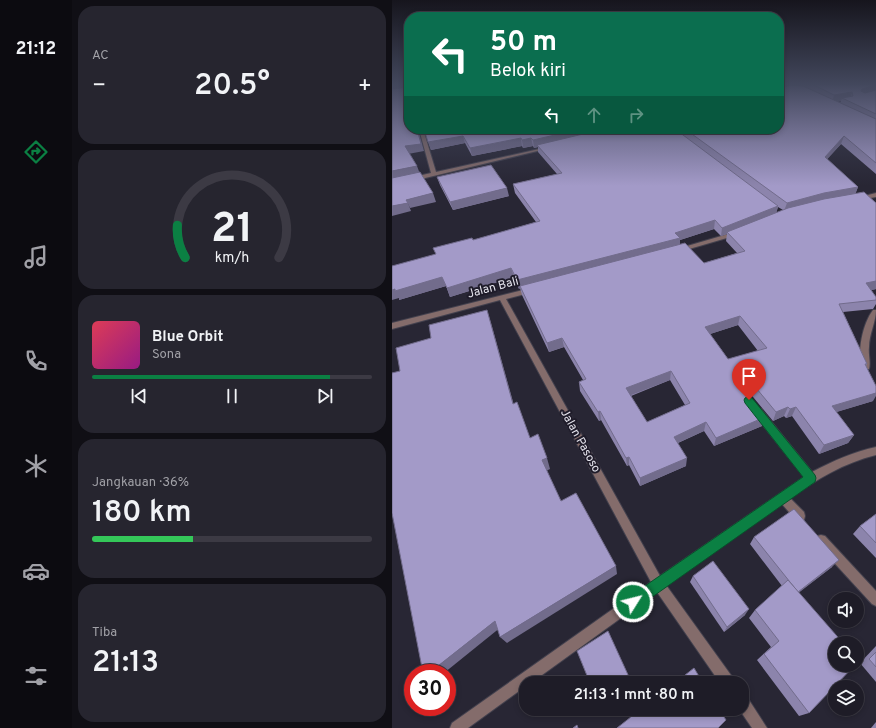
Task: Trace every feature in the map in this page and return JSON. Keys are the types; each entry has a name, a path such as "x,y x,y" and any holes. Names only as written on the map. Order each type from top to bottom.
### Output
{"street":[{"path":"422,134 434,174"},
{"path":"392,184 553,146"},
{"path":"849,200 873,196 876,203"},
{"path":"670,253 723,239 743,231"},
{"name":"Jalan Bali","path":"392,326 541,287"},
{"name":"Jalan Pasoso","path":"502,297 658,584 723,676"},
{"path":"869,374 864,360 868,324 872,315 876,312"},
{"path":"754,407 811,478"},
{"path":"457,728 658,584 811,478 856,455 876,451"},
{"path":"783,498 876,600"},
{"path":"749,712 760,728"}],"building":[{"path":"392,118 404,118 404,134 418,134 421,144 405,146 417,166 392,171"},
{"path":"784,118 876,119 876,163 844,136 825,157 858,187 824,193 787,203 692,134 784,134"},
{"path":"426,134 559,134 533,140 531,138 522,140 521,138 470,148 463,136 428,142"},
{"path":"583,134 682,134 778,206 722,228 715,220 675,233 680,238 517,280 511,268 447,288 442,277 395,291 395,289 392,290 392,266 436,254 433,248 472,238 473,240 540,221 513,184 562,173 537,145"},
{"path":"491,165 507,188 450,202 437,177"},
{"path":"420,172 433,193 406,200 408,203 392,206 392,178"},
{"path":"864,192 876,203 876,281 866,283 876,297 876,300 839,304 876,386 876,393 832,406 854,435 824,445 796,407 790,409 788,407 776,412 747,377 740,376 737,379 738,383 765,417 716,438 706,422 674,437 687,458 640,478 629,457 626,458 600,411 598,412 579,382 586,379 562,338 547,343 520,286 685,243 704,263 745,251 727,232 788,208 824,199","holes":["740,316 767,348 728,359 705,327","671,371 690,403 647,422 626,388"]},
{"path":"487,310 513,404 517,402 530,438 538,434 547,458 542,460 561,501 576,493 616,566 500,637 495,621 440,664 421,664 392,513 392,373 400,371 396,348 431,338 429,325"},
{"path":"794,509 839,560 798,592 754,537"},
{"path":"876,514 876,543 860,526"},
{"path":"713,561 749,609 727,627 693,576"},
{"path":"788,580 828,626 828,628 830,628 837,636 828,636 828,672 848,672 841,680 828,680 828,693 809,713 764,654 779,641 755,610"},
{"path":"608,631 629,676 587,676 577,651"},
{"path":"876,652 876,667 869,659"},
{"path":"694,668 699,676 684,676"},
{"path":"632,716 723,716 726,720 718,728 617,728"}],"route":[{"path":"633,602 811,478 749,400"}]}
